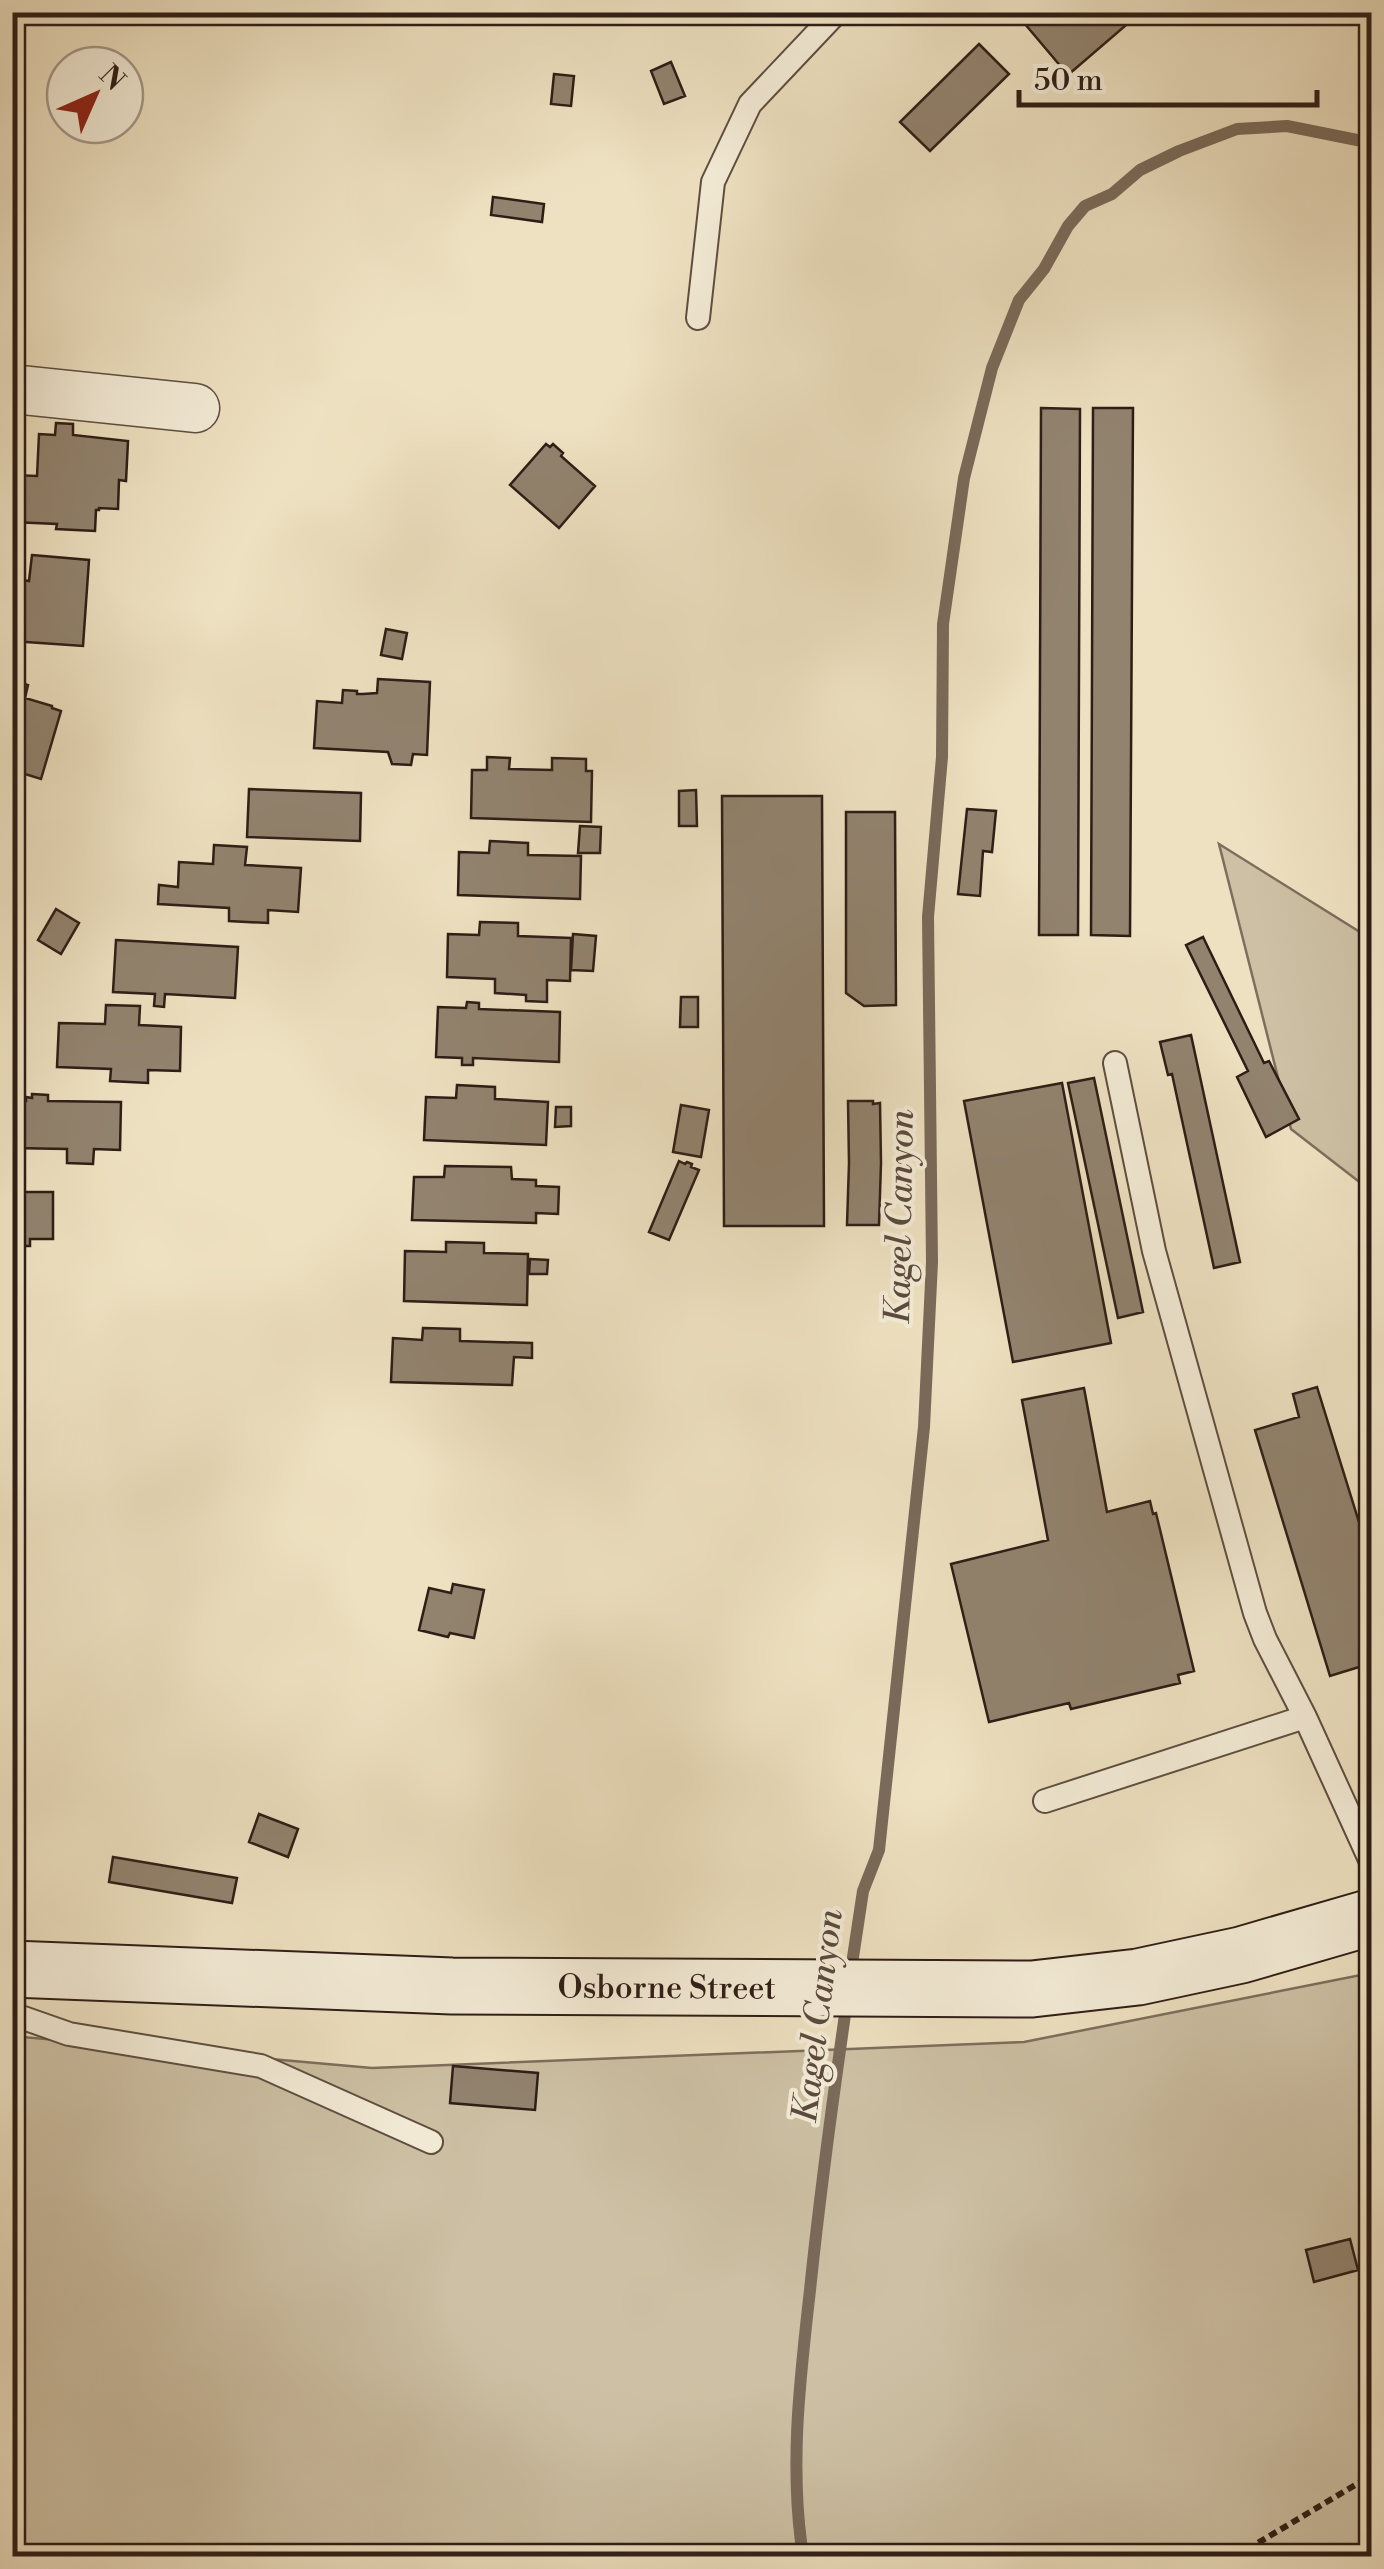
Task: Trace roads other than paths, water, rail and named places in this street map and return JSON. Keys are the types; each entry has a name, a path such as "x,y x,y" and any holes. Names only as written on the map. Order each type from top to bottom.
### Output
{"main road":[{"name":"Osborne Street","path":"12,1970 452,1986 1032,1989 1138,1977 1241,1954 1372,1917"}],"street":[{"path":"12,389 195,408"}],"lane":[{"path":"698,318 714,182 750,104 837,12"},
{"path":"1115,1063 1154,1251 1255,1614 1372,1864"},
{"path":"1045,1801 1305,1717"},
{"path":"12,2014 69,2034 260,2066 432,2142"}],"waterway":[{"name":"Kagel Canyon","path":"850,1977 863,1891 879,1850 924,1427 932,1262 928,917 942,757 943,624 964,478 992,368 1019,300 1044,269 1068,226 1085,206 1112,194 1140,170 1237,129 1287,126 1372,143"},
{"name":"Kagel Canyon","path":"803,2556 796,2456 800,2390 822,2181 847,2001"}]}
